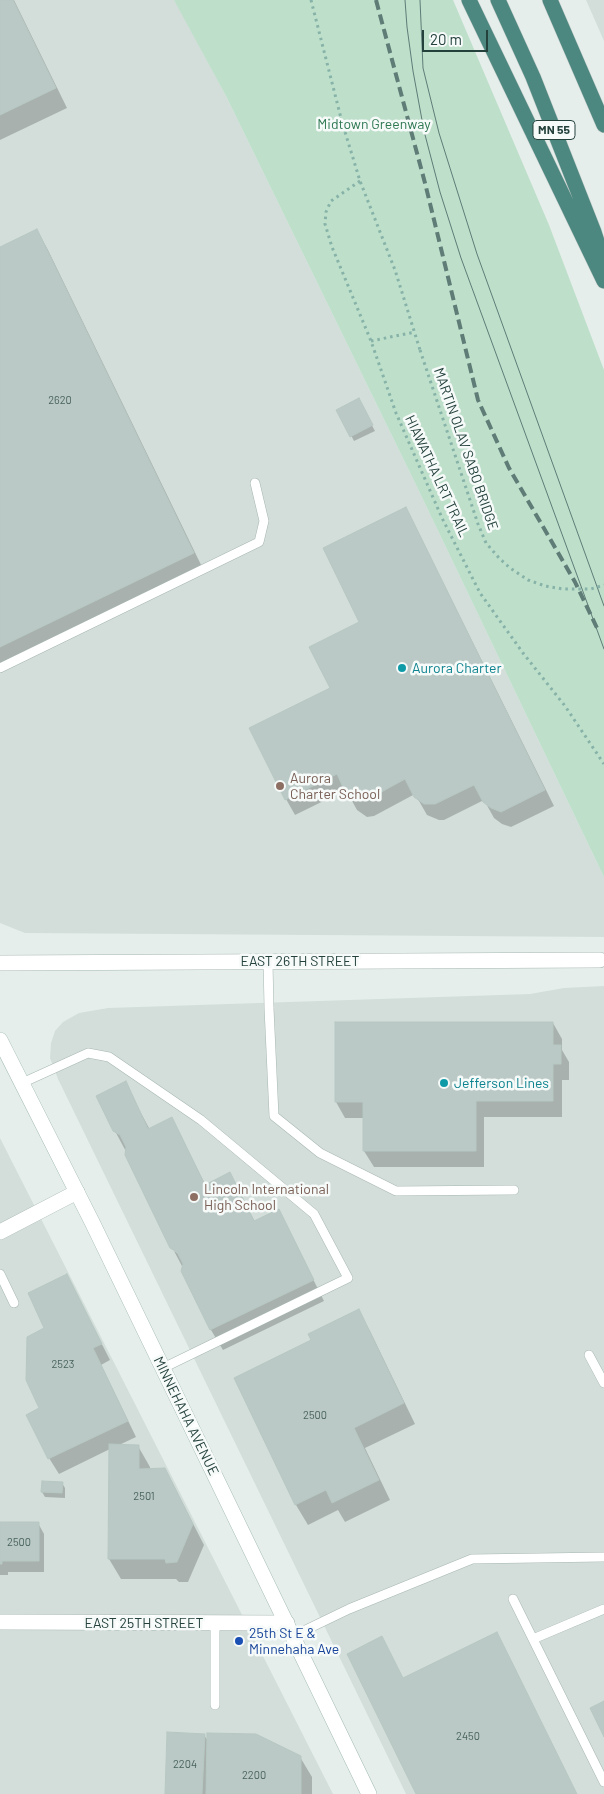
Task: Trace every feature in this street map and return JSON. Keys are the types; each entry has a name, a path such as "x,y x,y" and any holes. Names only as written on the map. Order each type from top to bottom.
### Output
{"highway":[{"path":"469,0 604,281"},
{"name":"MN 55","path":"498,0 536,86 594,232 604,263"},
{"path":"550,0 604,125"}],"street":[{"name":"EAST 26TH STREET","path":"0,963 600,960"},
{"name":"MINNEHAHA AVENUE","path":"0,1040 77,1192 369,1794"},
{"path":"0,1232 77,1192"},
{"name":"EAST 25TH STREET","path":"0,1622 215,1623 290,1629"}],"lane":[{"path":"0,668 259,542 264,521 255,483"},
{"path":"268,961 274,1116 320,1153 396,1191 514,1190"},
{"path":"22,1083 88,1053 109,1057 201,1120 314,1214 348,1278 163,1368"},
{"path":"0,1274 14,1303"},
{"path":"589,1355 604,1383"},
{"path":"290,1629 349,1609 472,1558 604,1557"},
{"path":"513,1599 604,1782"},
{"path":"533,1638 604,1609"},
{"path":"215,1623 216,1705"}],"path":[{"path":"311,0 342,122 360,180 395,270 415,332 371,341"},
{"name":"HIAWATHA LRT TRAIL","path":"360,180 331,201 326,212 326,224 332,247 371,341 396,413 442,518 480,593 523,653 565,706 604,764"},
{"name":"MARTIN OLAV SABO BRIDGE","path":"415,332 478,524 486,543 510,568 528,580 545,586 563,589 591,589 604,586"}],"shaded area":[{"path":"0,0 174,0 180,9 226,96 418,489 604,877 604,937 25,933 0,923"},
{"path":"586,0 604,0 604,41"},
{"path":"604,986 604,1794 406,1794 58,1079 50,1058 51,1043 55,1031 63,1022 79,1013 108,1008 530,994 564,988"},
{"path":"0,1138 333,1794 0,1794"}],"green space":[{"name":"Midtown Greenway","path":"174,0 453,0 549,225 604,370 604,877 418,489 226,96"}],"building":[{"path":"0,0 13,0 56,88 0,115"},
{"path":"37,229 194,553 0,647 0,247"},
{"path":"359,398 373,425 350,437 336,410"},
{"name":"Aurora Charter","path":"406,507 545,790 501,812 483,802 474,785 435,804 424,804 414,797 405,779 365,801 357,801 346,794 337,774 285,800 249,728 330,688 309,647 359,622 323,548"},
{"name":"Jefferson Lines","path":"335,1022 553,1022 553,1045 561,1045 561,1064 553,1064 553,1101 476,1101 476,1151 363,1151 363,1102 335,1102"},
{"name":"Lincoln International High School","path":"126,1081 148,1129 172,1117 205,1185 230,1172 254,1221 279,1209 314,1280 210,1330 181,1271 183,1264 177,1252 170,1248 125,1155 126,1147 120,1135 113,1131 96,1096"},
{"path":"67,1274 102,1344 93,1348 128,1421 48,1459 26,1415 39,1408 26,1380 27,1337 44,1328 28,1293"},
{"path":"359,1309 404,1403 354,1428 379,1480 332,1503 326,1490 295,1505 234,1378 311,1340 308,1334"},
{"path":"109,1444 139,1445 139,1469 165,1468 193,1524 177,1562 166,1563 165,1559 108,1559"},
{"path":"42,1481 63,1482 62,1493 41,1492"},
{"path":"0,1522 39,1522 39,1561 2,1561 2,1564 0,1564"},
{"path":"497,1632 577,1794 416,1794 347,1654 382,1636 403,1678"},
{"path":"604,1701 604,1737 590,1708"},
{"path":"167,1732 205,1734 202,1794 165,1794"},
{"path":"207,1733 256,1734 301,1756 301,1794 206,1794"}],"tram line":[{"path":"405,0 413,71 424,131 440,192 461,258 604,649"},
{"path":"420,0 423,68 439,133 477,254 604,606"}],"railway":[{"path":"376,0 425,183 478,400 509,468 575,582 597,628"}],"place":[{"name":"Aurora Charter","path":"402,668"},
{"name":"Aurora Charter School","path":"280,786"},
{"name":"Jefferson Lines","path":"444,1083"},
{"name":"Lincoln International High School","path":"194,1197"},
{"name":"25th St E & Minnehaha Ave","path":"239,1641"}]}
